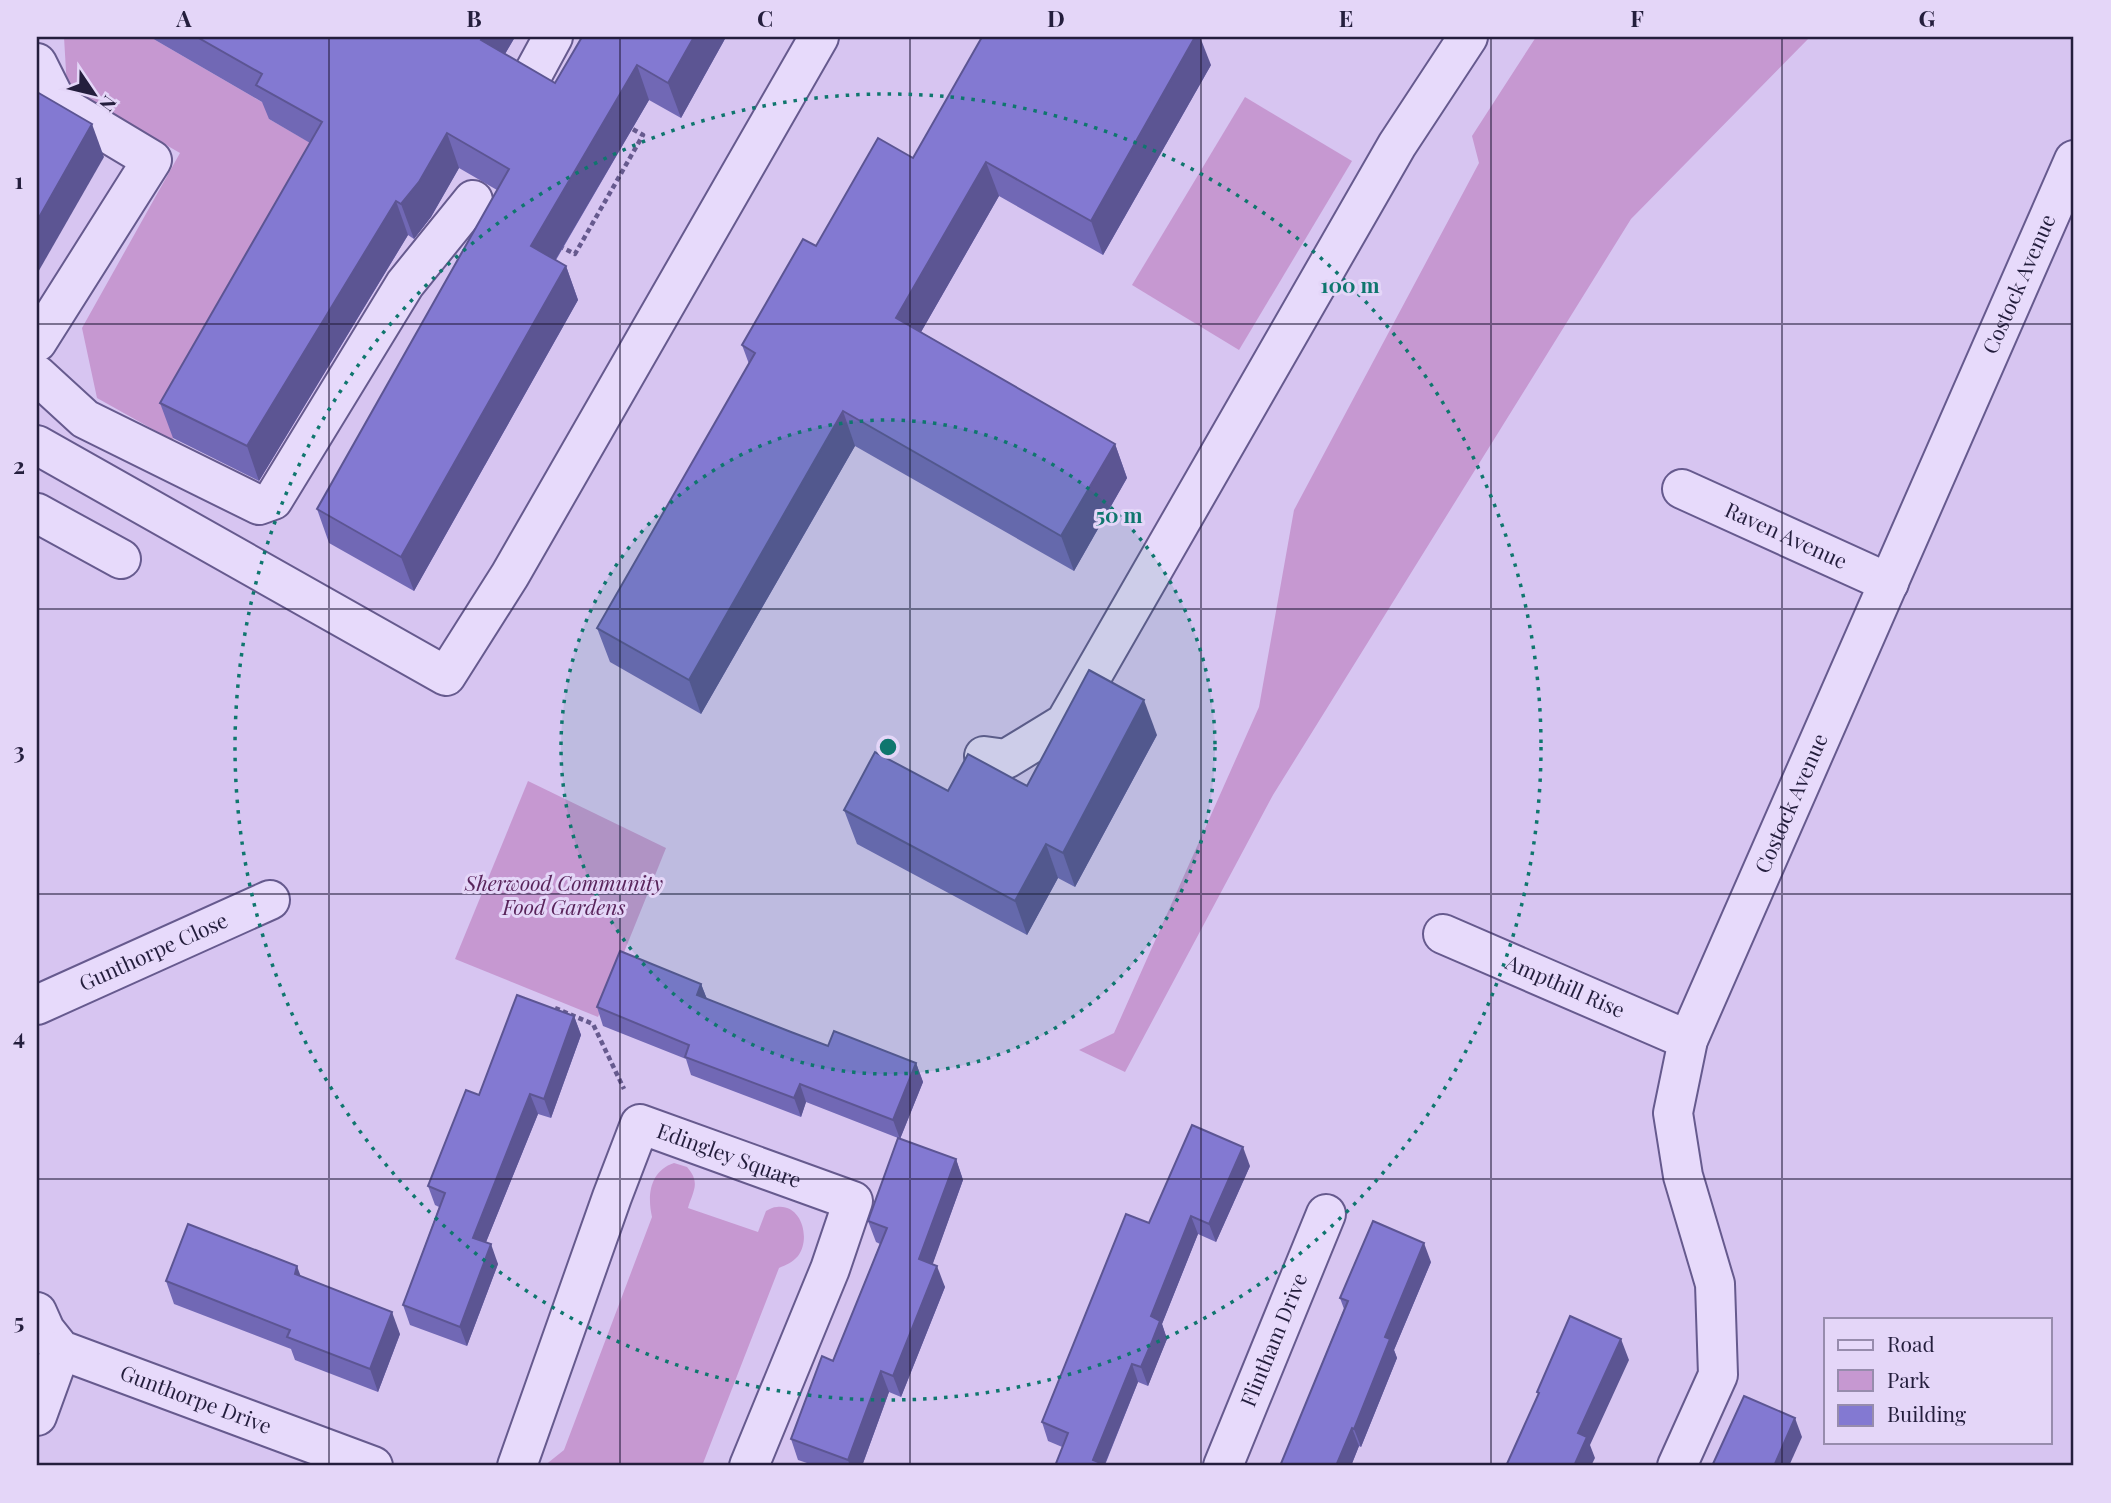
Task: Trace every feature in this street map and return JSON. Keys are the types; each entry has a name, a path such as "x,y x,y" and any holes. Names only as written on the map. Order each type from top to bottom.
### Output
{"street":[{"path":"534,72 553,37"},
{"path":"37,445 446,676 510,575 819,37"},
{"path":"984,756 1006,759 1065,723 1397,145 1468,37"},
{"path":"37,63 57,103 152,160 37,342"},
{"name":"Costock Avenue","path":"1677,1466 1718,1375 1716,1284 1683,1176 1673,1113 1688,1040 2074,160"},
{"path":"37,375 85,419 259,505 273,500 405,284 473,200"},
{"name":"Raven Avenue","path":"1682,489 1889,583"},
{"path":"37,513 121,559"},
{"name":"Gunthorpe Close","path":"37,1005 270,900"},
{"name":"Ampthill Rise","path":"1443,934 1688,1040"},
{"name":"Edingley Square","path":"517,1466 640,1124 853,1202 830,1269 749,1466"},
{"name":"Flintham Drive","path":"1223,1466 1326,1214"},
{"path":"37,1312 45,1330 61,1350 37,1416"},
{"name":"Gunthorpe Drive","path":"61,1350 373,1466"}],"path":[{"path":"552,242 575,254 643,135 619,121"},
{"path":"555,1009 593,1024 640,1124"}],"green space":[{"path":"64,37 150,37 274,109 269,119 321,149 299,219 172,440 97,398 82,328 180,153 67,88"},
{"path":"1536,37 1810,37 1631,219 1273,795 1125,1072 1079,1050 1114,1033 1259,707 1294,510 1479,163 1472,136"},
{"path":"1245,97 1352,161 1239,350 1132,285"},
{"name":"Sherwood Community Food Gardens","path":"528,781 666,848 598,1017 455,959"},
{"path":"674,1163 687,1167 694,1178 695,1187 688,1208 758,1232 766,1211 776,1207 786,1208 793,1211 802,1224 802,1249 794,1260 779,1268 702,1466 544,1466 564,1450 652,1217 652,1185 660,1172"}],"building":[{"path":"197,37 483,37 481,40 555,83 582,37 694,37 668,83 637,65 531,246 566,266 401,557 317,509 509,169 447,133 419,182 401,204 396,201 247,446 160,403 322,122 256,85 262,74"},
{"path":"982,37 1195,37 1091,221 986,162 896,318 1115,444 1061,536 843,411 689,680 597,628 755,353 742,345 803,239 816,246 878,138 913,158"},
{"path":"37,92 92,124 37,221"},
{"path":"1089,670 1144,700 1063,853 1046,844 1015,901 844,810 875,752 948,791 968,754 1027,786"},
{"path":"620,951 701,984 697,995 828,1046 834,1031 916,1063 893,1120 800,1084 794,1098 685,1057 689,1045 597,1007"},
{"path":"517,995 574,1016 544,1099 530,1094 473,1238 491,1244 460,1327 403,1305 445,1193 428,1186 466,1090 479,1095"},
{"path":"1192,1125 1243,1147 1209,1224 1191,1216 1151,1316 1160,1321 1151,1344 1141,1367 1132,1364 1093,1460 1108,1466 1055,1466 1068,1433 1042,1422 1126,1214 1149,1223"},
{"path":"898,1138 956,1159 919,1259 937,1266 893,1376 881,1371 848,1460 791,1439 822,1356 833,1361 887,1228 868,1221"},
{"path":"1373,1221 1424,1243 1385,1337 1390,1339 1336,1466 1280,1466 1348,1301 1340,1298"},
{"path":"188,1224 297,1266 295,1274 392,1312 370,1369 287,1337 290,1330 166,1281"},
{"path":"1570,1316 1621,1339 1578,1433 1587,1437 1574,1466 1506,1466 1539,1393 1537,1392"},
{"path":"1744,1396 1795,1418 1774,1466 1712,1466"}]}
